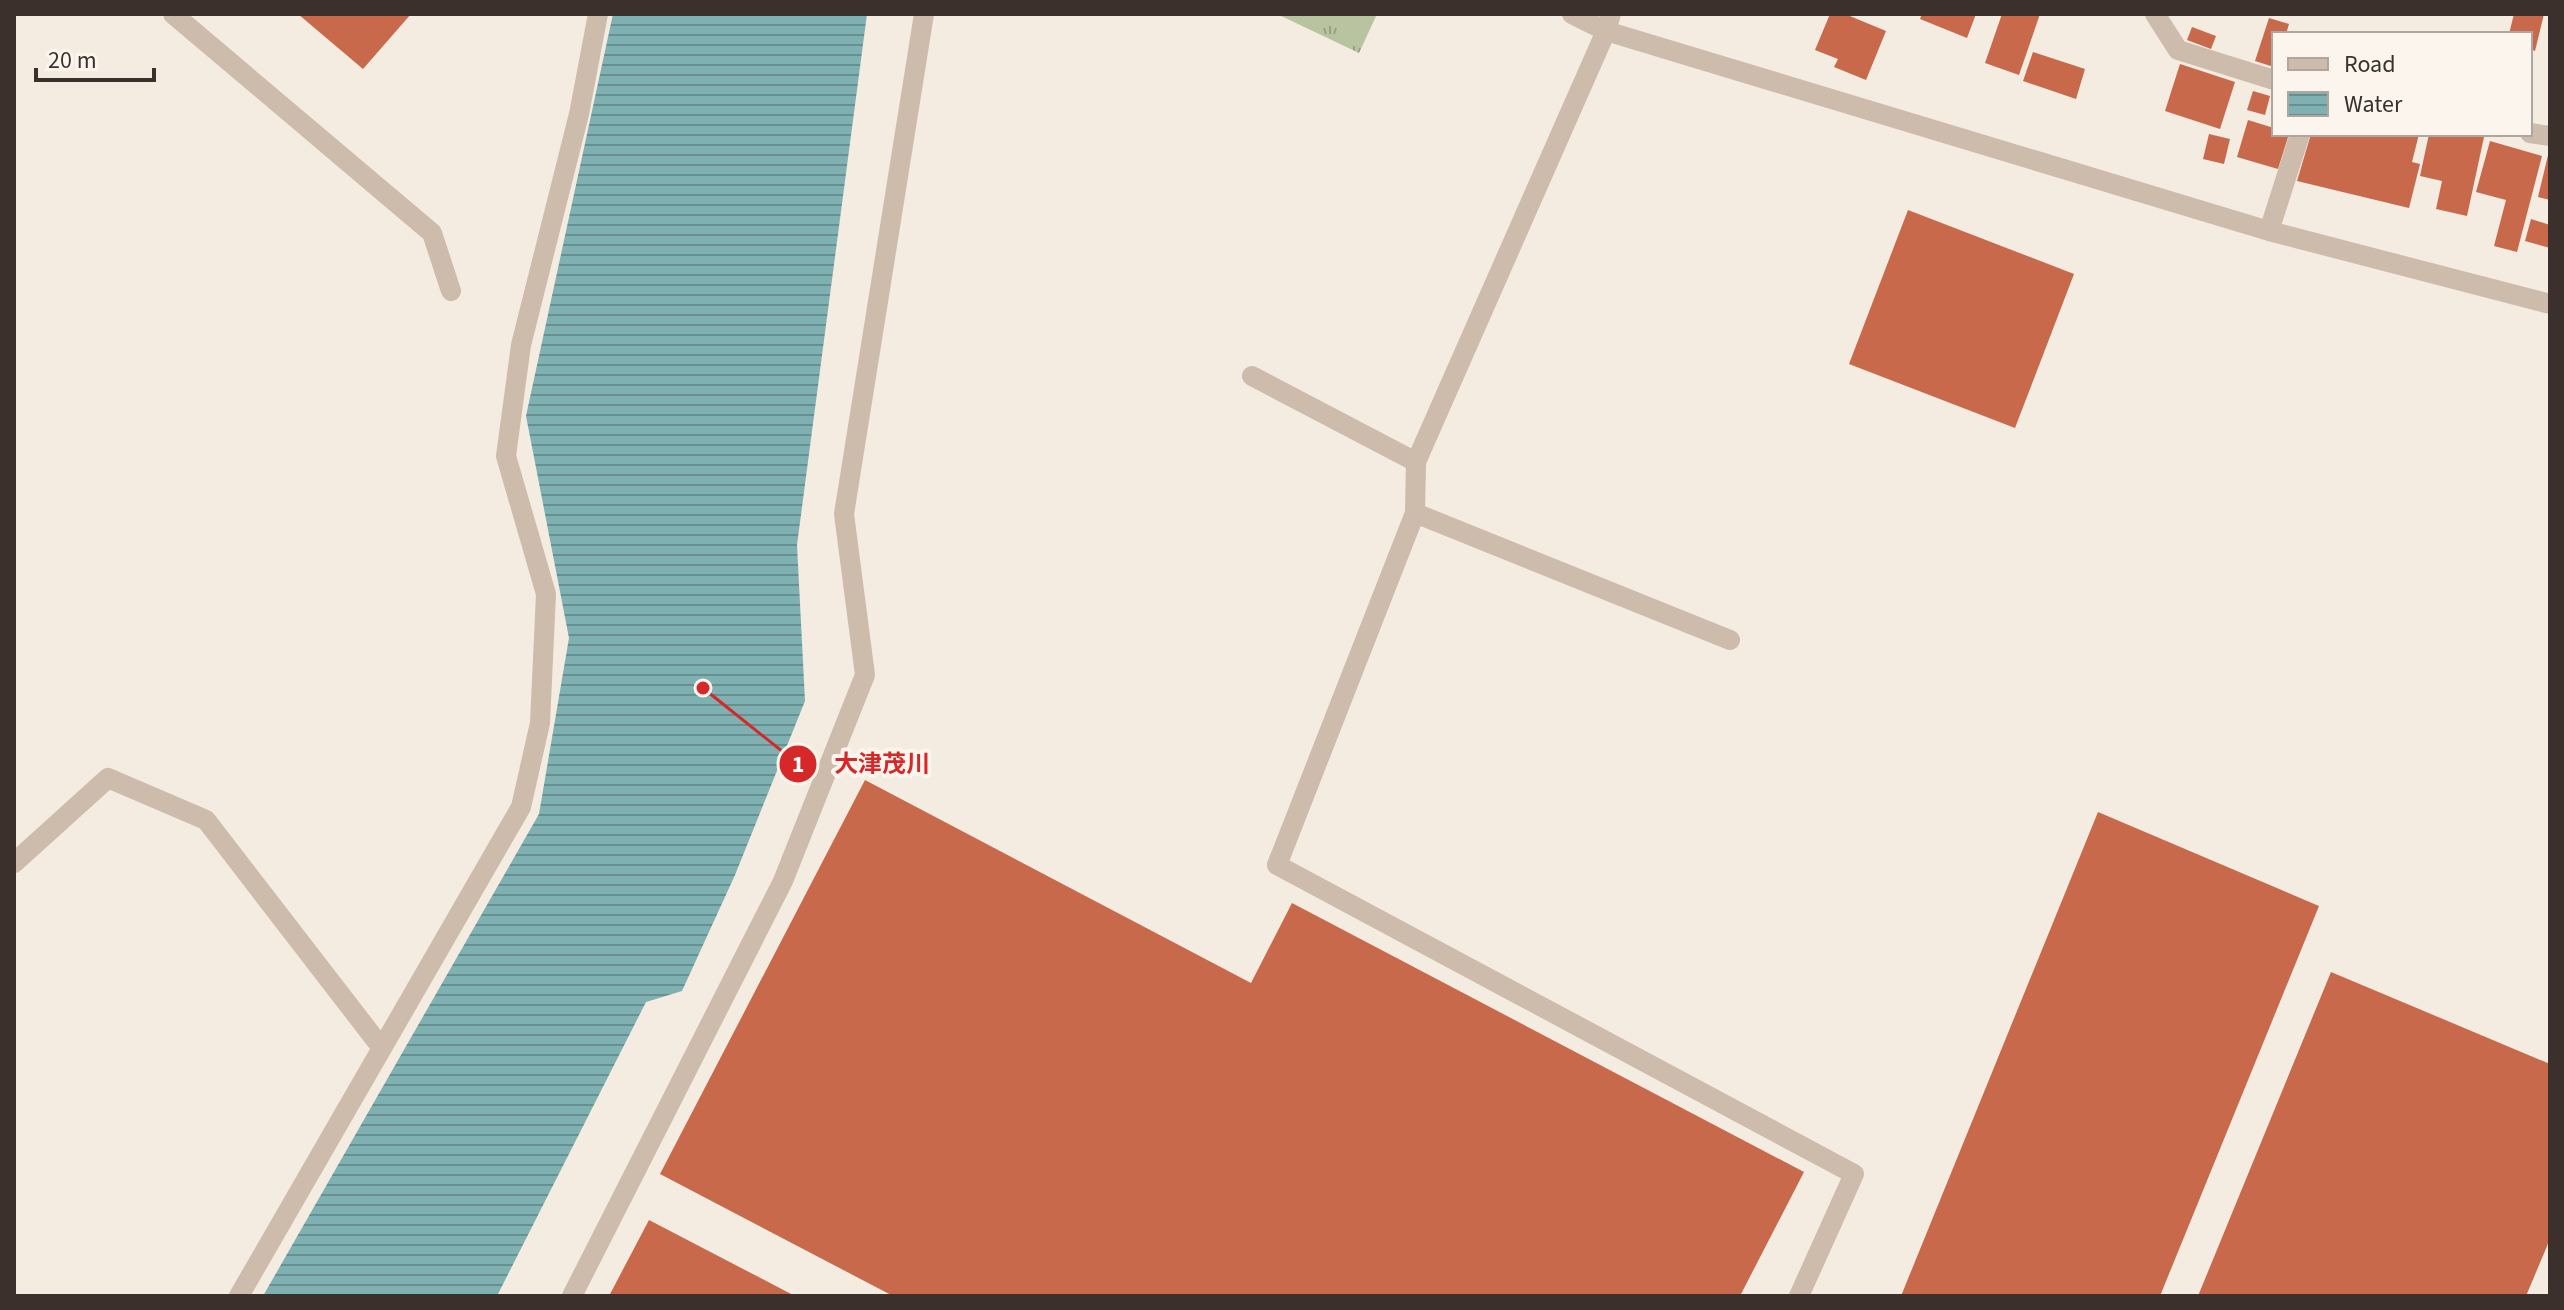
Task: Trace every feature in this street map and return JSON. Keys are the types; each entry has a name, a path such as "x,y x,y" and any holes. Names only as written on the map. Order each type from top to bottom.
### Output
{"street":[{"path":"173,14 432,233 451,291"},
{"path":"239,1296 521,807 540,723 546,594 506,456 521,345 579,114 598,14"},
{"path":"572,1296 783,881 865,675 844,514 924,14"},
{"path":"1572,14 2269,231 2550,304"},
{"path":"2155,14 2178,50 2272,79"},
{"path":"1608,23 1416,462 1415,513 1277,865 1854,1174 1799,1296"},
{"path":"2269,231 2299,136"},
{"path":"1252,376 1416,462"},
{"path":"1415,513 1730,640"},
{"path":"14,863 108,778 206,820 381,1047"}],"green space":[{"path":"1277,14 1377,14 1359,53"}],"water":[{"path":"613,14 867,14 797,545 805,701 735,875 682,991 646,1002 497,1296 263,1296 539,814 569,638 526,416"}],"building":[{"path":"298,14 411,14 363,69"},
{"path":"1830,14 1845,14 1886,31 1866,80 1834,67 1838,59 1815,50"},
{"path":"1922,14 1976,14 1967,38 1920,19"},
{"path":"2002,14 2040,14 2019,75 1985,63"},
{"path":"2514,14 2544,14 2535,51 2532,50 2532,32 2510,32"},
{"path":"2269,18 2289,24 2287,32 2272,32 2272,66 2255,61"},
{"path":"2192,27 2216,36 2211,49 2187,40"},
{"path":"2033,52 2085,69 2076,99 2023,81"},
{"path":"2180,64 2235,82 2220,129 2165,111"},
{"path":"2253,91 2270,96 2265,115 2247,110"},
{"path":"2248,120 2272,127 2272,136 2288,136 2278,169 2237,157"},
{"path":"2209,134 2230,139 2224,164 2203,159"},
{"path":"2310,136 2418,136 2412,162 2420,164 2409,208 2297,181"},
{"path":"2429,136 2484,137 2467,216 2436,209 2442,181 2420,176"},
{"path":"2490,141 2542,156 2517,252 2494,246 2506,200 2476,192"},
{"path":"2550,151 2550,200 2538,197"},
{"path":"1908,210 2074,274 2015,428 1849,364"},
{"path":"2531,219 2550,225 2550,248 2525,241"},
{"path":"865,780 1251,983 1292,903 1804,1172 1740,1296 893,1296 660,1174"},
{"path":"2098,812 2319,906 2160,1296 1901,1296"},
{"path":"2331,972 2550,1064 2550,1239 2526,1296 2198,1296"},
{"path":"649,1220 795,1296 609,1296"}],"place":[{"name":"大津茂川","path":"703,688"}]}
